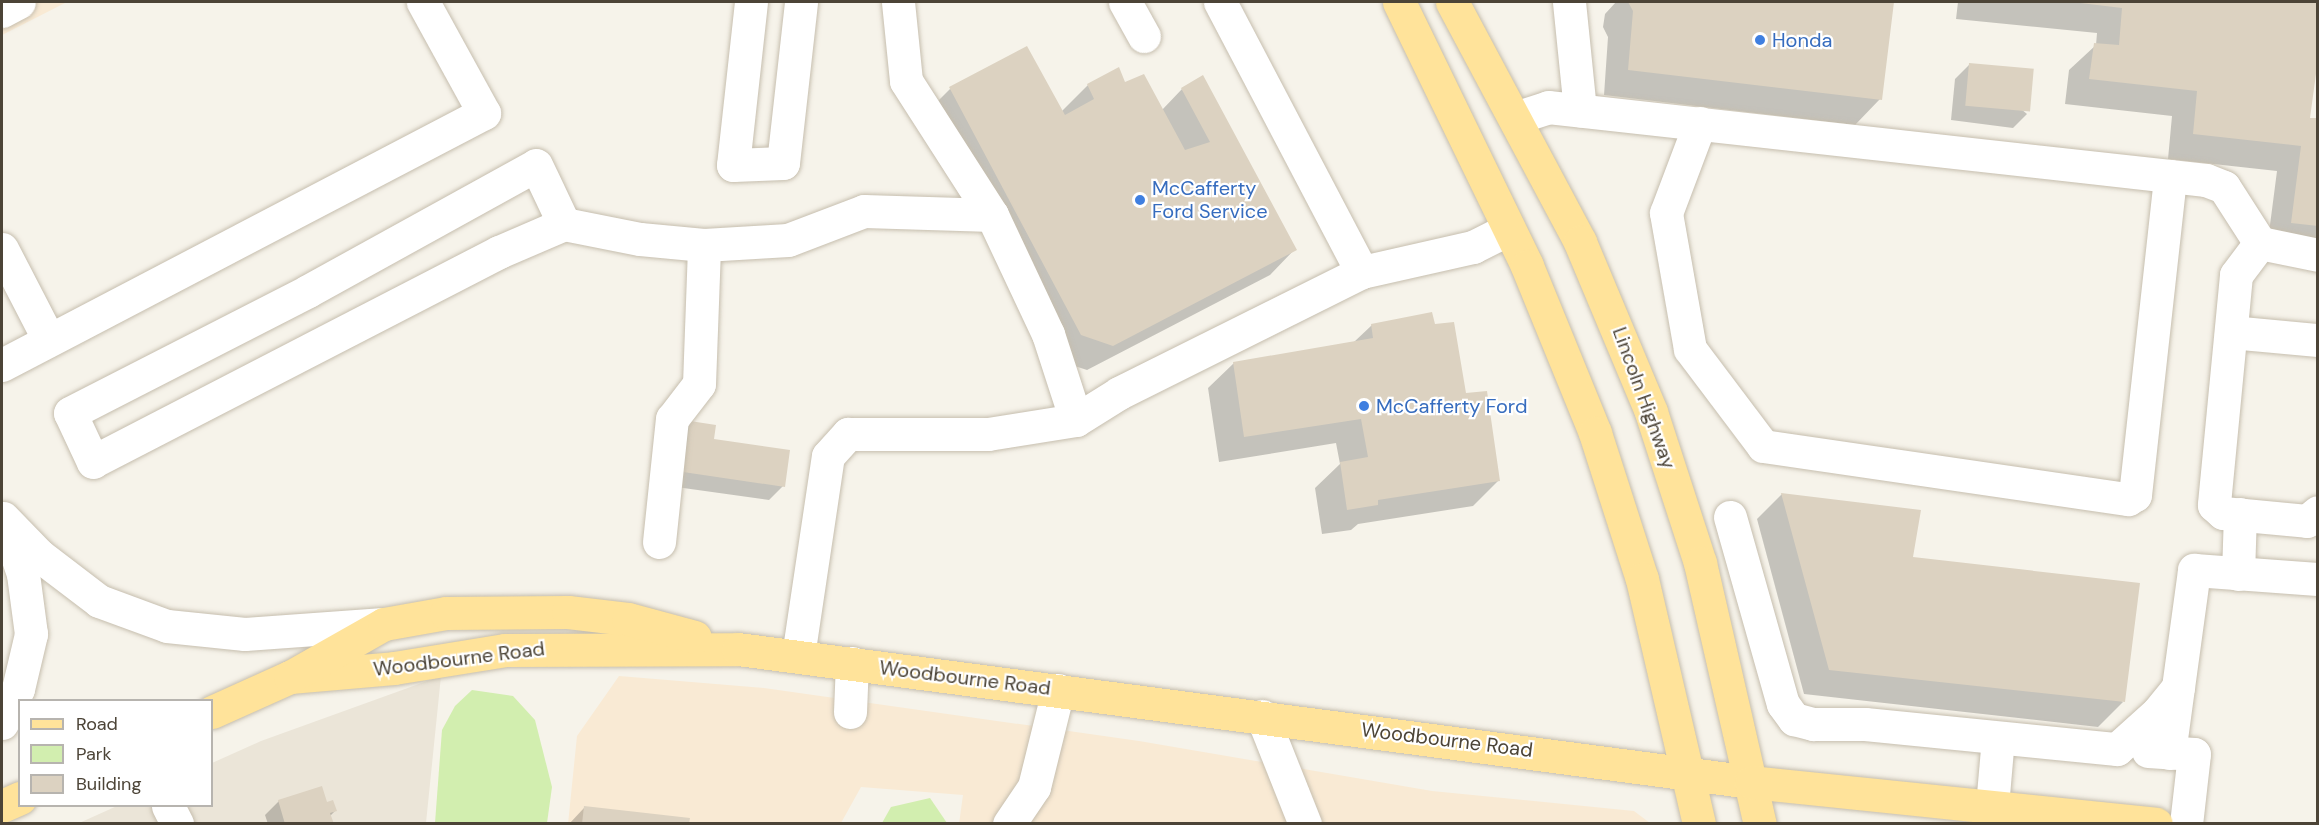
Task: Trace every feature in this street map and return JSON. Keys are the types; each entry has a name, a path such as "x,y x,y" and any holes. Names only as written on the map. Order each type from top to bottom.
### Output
{"main road":[{"path":"1399,2 1509,229 1561,345 1620,503 1650,611 1699,824"},
{"name":"Lincoln Highway","path":"1452,2 1580,242 1651,412 1700,563 1760,824"},
{"name":"Woodbourne Road","path":"213,712 290,677 384,624 446,613 568,612 628,619 738,649"},
{"name":"Woodbourne Road","path":"290,677 394,668 505,650 738,649 1687,771 1751,782 1992,806 2029,817 2156,824"},
{"path":"2,806 18,799"}],"street":[{"path":"2,11 20,2"},
{"path":"3,362 484,113 423,2"},
{"path":"751,2 734,165 783,163 801,2"},
{"path":"898,2 906,81 992,215 1048,334 1076,420"},
{"path":"1125,2 1144,36"},
{"path":"1220,2 1362,272"},
{"path":"1569,2 1580,110"},
{"path":"1515,118 1548,107 2170,176 2224,187 2260,243 2318,255"},
{"path":"1700,123 1666,213 1690,349 1763,446 2128,499 2135,495 2170,176"},
{"path":"564,224 536,165 309,291 70,413 93,462 500,252 564,224 640,239 704,245 788,240 864,211 992,215"},
{"path":"798,656 828,456 848,434 988,434 1076,420 1119,393 1362,272 1473,247 1509,229"},
{"path":"2260,243 2236,275 2214,505 2223,513 2307,521 2318,512"},
{"path":"659,542 672,419 699,384 704,245"},
{"path":"2,249 49,340"},
{"path":"2231,332 2318,340"},
{"path":"2238,574 2240,514"},
{"path":"2,516 40,556 99,601 167,626 245,634 384,624"},
{"path":"2,516 23,574 31,634 18,689 2,723"},
{"path":"1730,517 1783,704 1794,719 1813,724 1865,724 2116,749 2194,754 2186,824"},
{"path":"2169,753 2194,570 2318,579"},
{"path":"1721,649 1763,639"},
{"path":"850,712 852,663"},
{"path":"2116,749 2158,712 2178,687"},
{"path":"1009,824 1034,787 1058,690"},
{"path":"1262,716 1305,824"},
{"path":"1992,806 1998,738"},
{"path":"168,807 177,824"}],"shaded area":[{"path":"2,2 67,2 2,35"},
{"path":"441,676 426,823 77,824 115,807 213,807 213,763 261,741"},
{"path":"619,676 764,688 1139,741 1432,791 1634,811 1650,823 959,824 963,795 861,787 841,823 568,824 577,736"}],"green space":[{"path":"472,690 513,696 535,720 552,787 547,823 435,823 442,730 455,706"},
{"path":"930,798 947,823 882,823 891,807"}],"building":[{"name":"Honda","path":"1628,2 1894,2 1882,100 1628,70 1633,11"},
{"path":"2072,2 2318,2 2318,59 2310,118 2318,118 2318,226 2291,223 2301,146 2193,134 2197,91 2089,79 2094,43 2119,45 2122,8"},
{"name":"McCafferty Ford Service","path":"1027,46 1065,115 1094,99 1087,84 1119,67 1125,82 1144,74 1185,150 1210,142 1181,88 1203,75 1297,250 1113,346 1081,335 949,87"},
{"path":"1969,63 2034,69 2030,112 1965,106"},
{"name":"McCafferty Ford","path":"1432,312 1435,324 1454,322 1466,393 1487,391 1500,481 1378,500 1378,505 1347,510 1340,462 1368,457 1361,419 1244,437 1233,362 1373,338 1371,324"},
{"path":"690,421 716,425 714,439 790,450 785,487 683,472"},
{"path":"1781,493 1921,510 1913,557 2140,583 2125,702 1829,670"},
{"path":"322,786 327,802 333,800 337,811 330,813 334,824 285,824 278,800"},
{"path":"584,806 690,818 689,824 582,824"}],"place":[{"name":"Honda","path":"1760,40"},
{"name":"McCafferty Ford Service","path":"1140,200"},
{"name":"McCafferty Ford","path":"1364,406"}]}
